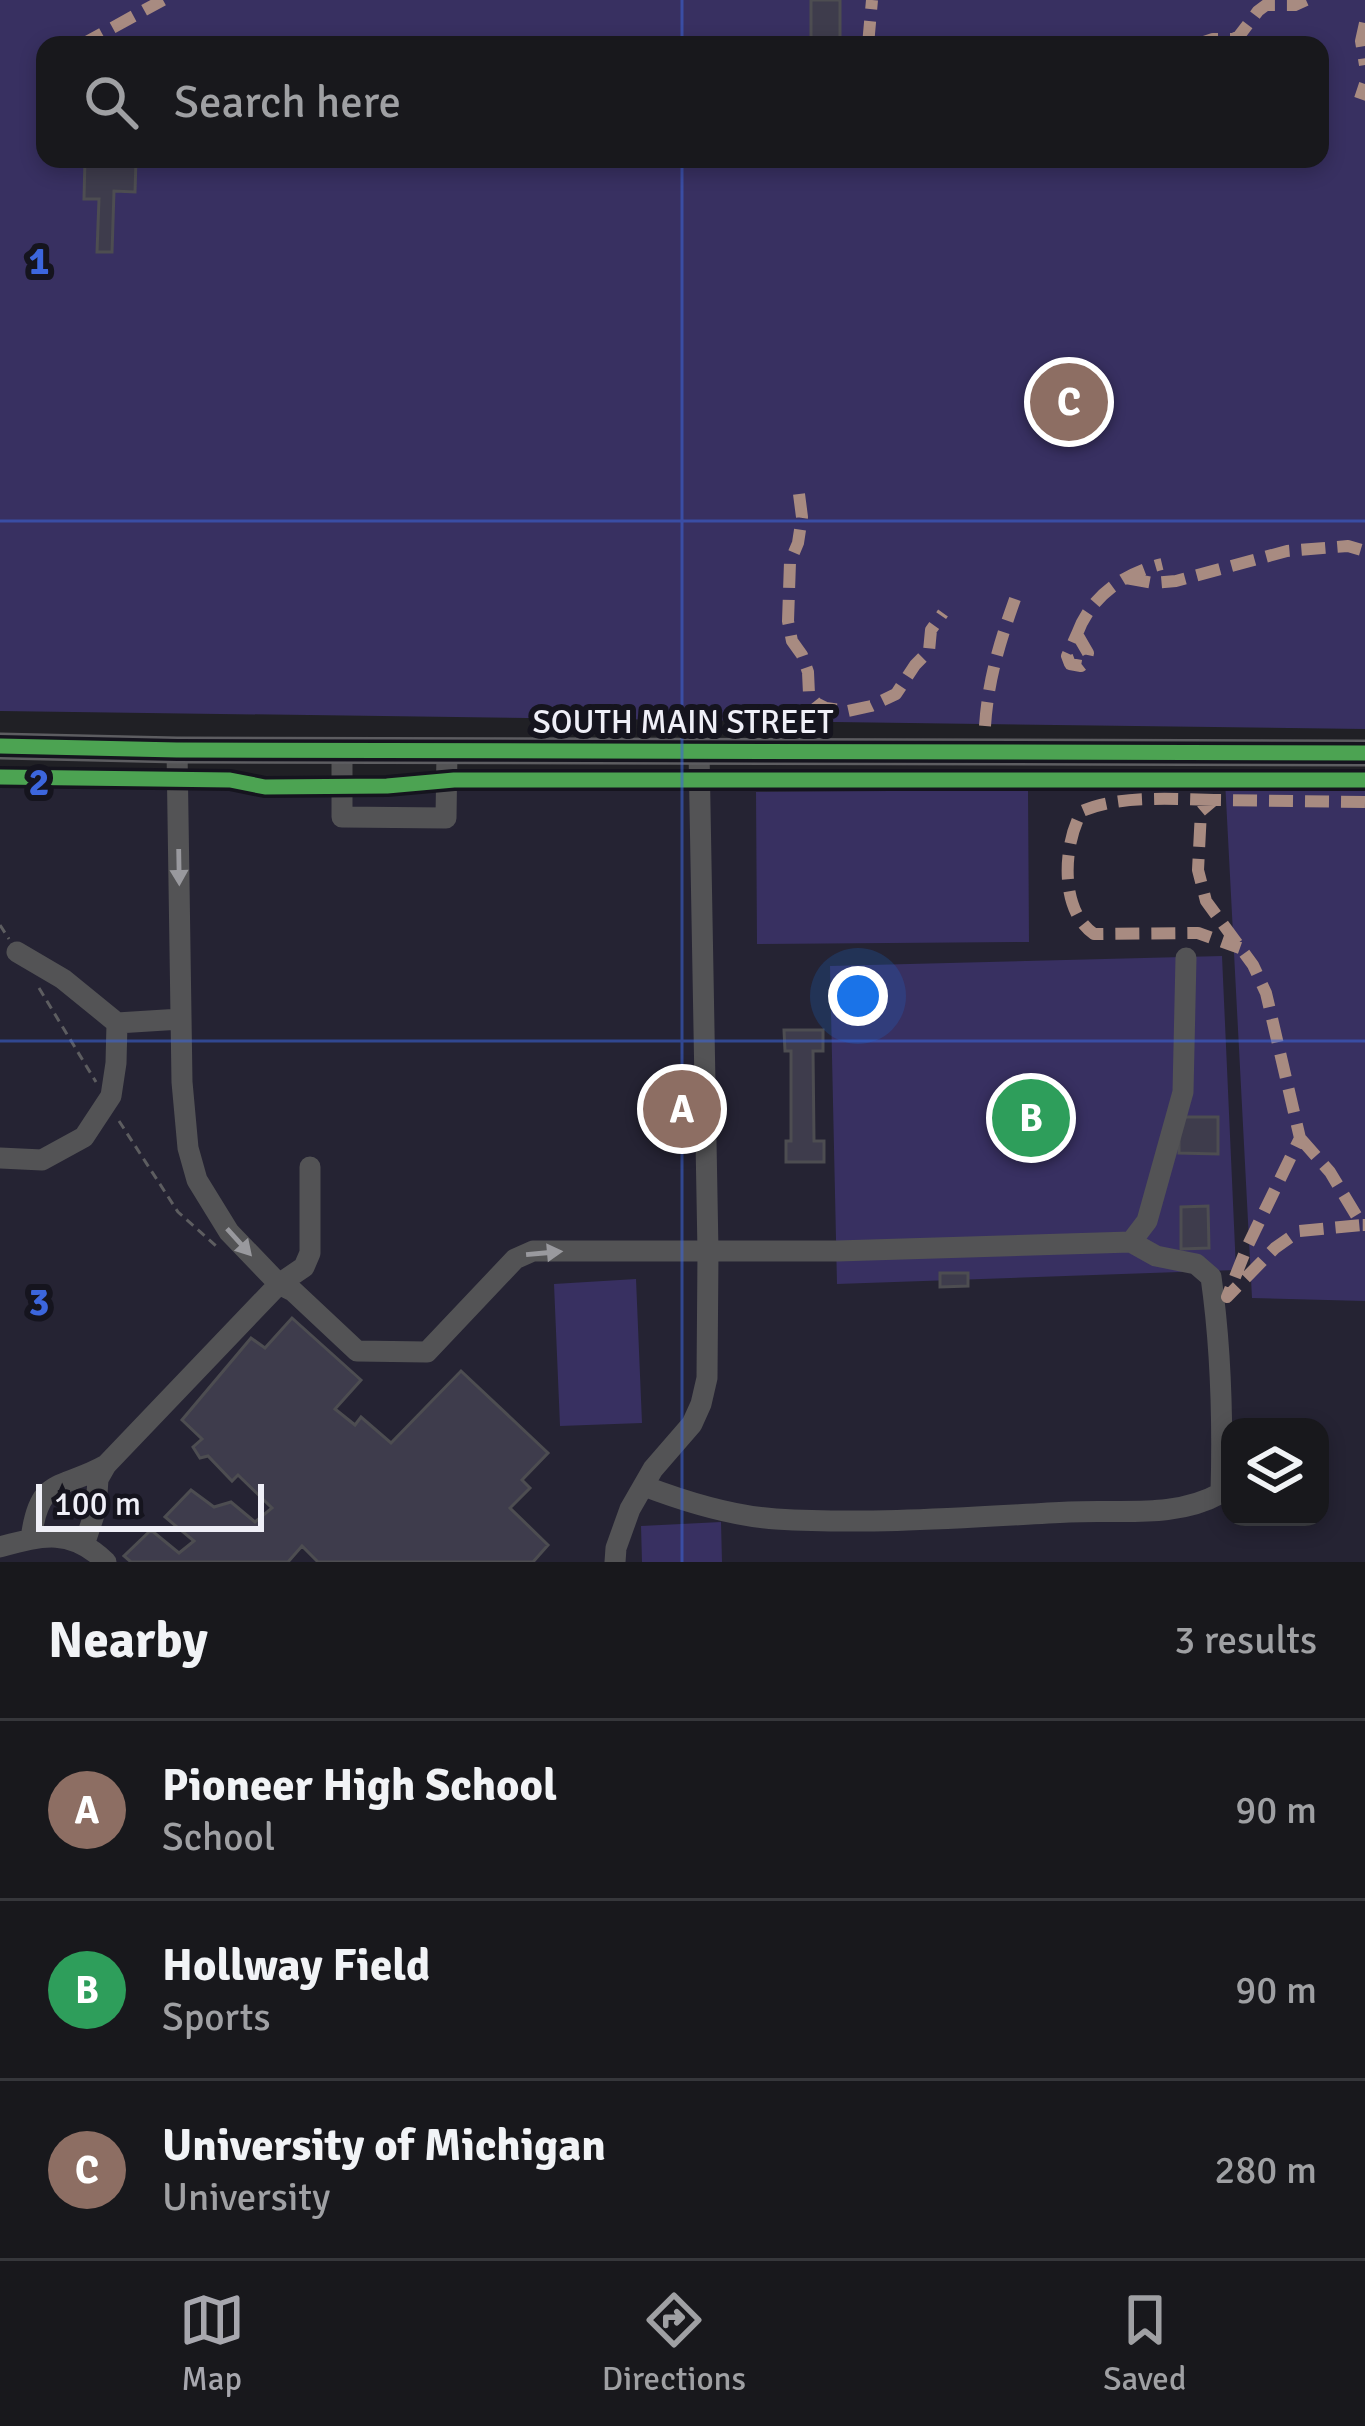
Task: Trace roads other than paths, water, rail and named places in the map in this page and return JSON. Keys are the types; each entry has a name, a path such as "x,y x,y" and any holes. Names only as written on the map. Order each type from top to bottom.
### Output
{"main road":[{"name":"SOUTH MAIN STREET","path":"0,746 1365,753"}],"lane":[{"path":"177,750 182,1082 188,1148 197,1180 229,1232 278,1285 293,1291 357,1351 427,1352 515,1258 532,1251 837,1251 1131,1242 1156,1256 1196,1264 1211,1276 1221,1418"},
{"path":"342,751 342,817 446,818 447,751"},
{"path":"615,1562 623,1528 644,1486 692,1424 707,1378 699,751"},
{"path":"17,952 63,979 117,1023 181,1019"},
{"path":"1131,1242 1147,1221 1183,1092 1186,958"},
{"path":"0,1158 42,1160 84,1137 111,1096 117,1023"},
{"path":"84,1545 96,1509 98,1479 106,1465 278,1285 304,1267 310,1253 310,1167"},
{"path":"31,1539 40,1502 48,1491 106,1465"},
{"path":"644,1486 693,1504 773,1519 932,1520 1177,1510 1221,1496"},
{"path":"0,1547 50,1535 84,1545 106,1562"}],"place":[{"name":"University of Michigan","path":"1069,402"},
{"name":"Pioneer High School","path":"682,1109"},
{"name":"Hollway Field","path":"1031,1118"}]}
